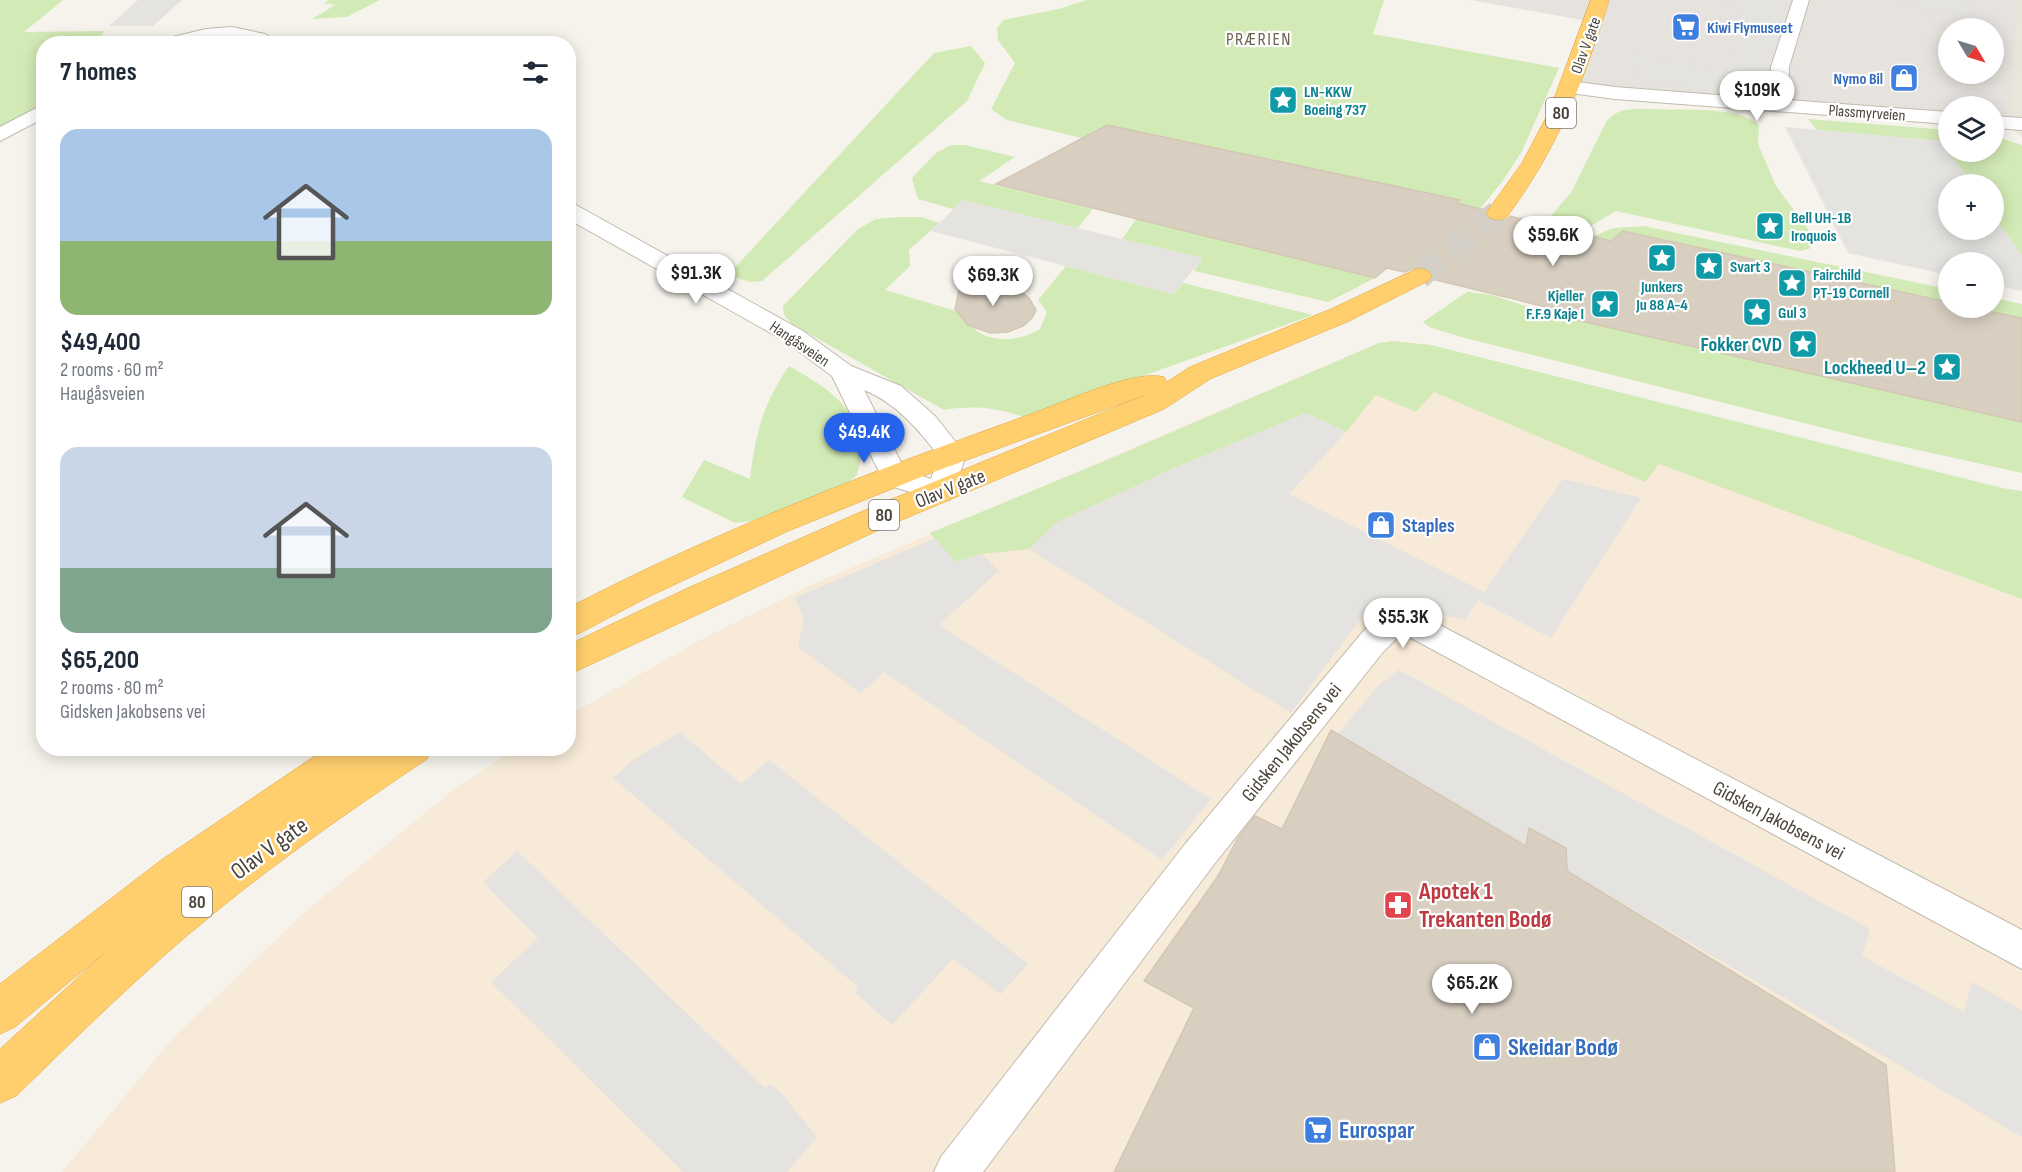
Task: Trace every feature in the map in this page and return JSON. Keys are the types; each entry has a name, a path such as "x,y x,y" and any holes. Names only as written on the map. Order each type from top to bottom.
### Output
{"highway":[{"name":"Olav V gate","path":"1498,213 1528,173 1559,118 1600,0"},
{"name":"Olav V gate","path":"576,657 700,597 941,492 1154,403 1200,373 1340,315 1419,276"},
{"name":"Olav V gate","path":"576,620 689,562 754,532 1137,386 1200,373"},
{"name":"Olav V gate","path":"0,1012 139,898 273,802 345,756"},
{"name":"Olav V gate","path":"0,1080 108,977 199,900 276,842 402,756"}],"street":[{"path":"1780,105 1776,95 1777,80 1801,0"},
{"path":"192,36 225,31 251,36"},
{"name":"Plassmyrveien","path":"1570,87 1615,93 1938,117"},
{"path":"0,135 36,115"},
{"path":"2004,123 2022,124"},
{"name":"Hangåsveien","path":"576,214 795,336 842,372"},
{"path":"842,372 892,392 926,422 953,455 941,492 895,477 842,372"},
{"name":"Gidsken Jakobsens vei","path":"956,1172 1198,855 1372,644 1388,626 1404,620 2022,950"}],"shaded area":[{"path":"138,0 182,0 153,26 109,26"},
{"path":"1471,0 2018,0 2009,114 2006,123 2004,123 2004,96 1938,96 1938,117 1615,93 1570,87 1593,22"},
{"path":"1718,0 1789,0 1763,89 1746,93 1643,84 1624,52 1728,71 1742,5"},
{"path":"1880,0 1980,0 1977,18 1967,18"},
{"path":"2017,0 2022,0 2022,137 2006,123"},
{"path":"1785,127 1938,141 1938,162 1956,162 1965,174 1938,174 1938,240 2004,240 2004,230 2022,256 2022,291 2004,287 2004,252 1938,252 1938,273 1848,253"},
{"path":"963,200 1203,258 1173,294 931,231"},
{"path":"1379,343 1659,463 2022,599 2022,1172 62,1172 174,1037 305,912 455,788 506,756 576,756 576,711 702,639 811,585"},
{"path":"1306,413 1346,432 1289,494 1484,592 1563,479 1641,498 1551,638 1478,600 1465,620 1373,602 1291,713 1029,549 1056,523 1172,469"},
{"path":"935,538 955,562 982,554 999,571 939,625 1211,799 1162,860 884,672 861,693 798,647 804,617 794,598"},
{"path":"1399,670 1870,929 1862,956 1964,1012 1972,982 2022,1010 2022,1137 1336,736 1379,685"},
{"path":"680,732 741,784 769,760 1028,964 1001,994 953,959 892,1025 854,992 858,987 613,778 633,760"},
{"path":"517,851 765,1088 770,1084 783,1095 817,1137 787,1172 683,1172 491,982 538,938 483,882"}],"green space":[{"path":"0,0 63,0 24,32 104,31 102,36 36,36 36,114 0,135"},
{"path":"329,0 380,0 347,17 312,19 335,5 324,3"},
{"path":"1087,0 1384,0 1373,34 1559,68 1522,151 1504,179 1480,209 1457,204 1461,200 1106,125 1082,138 1007,120 991,109 1015,63 998,40 997,29 1003,20 1059,9"},
{"path":"971,46 985,63 967,101 762,281 749,282 728,275 934,53"},
{"path":"1631,109 1691,110 1737,114 1759,125 1758,144 1776,186 1810,232 1814,243 1809,249 1800,251 1616,211 1579,233 1544,224 1572,191 1606,122 1611,117 1620,111"},
{"path":"1808,119 1938,129 1938,141 1817,130"},
{"path":"2004,139 2022,145 2022,256 2004,230 2004,174 1965,174 1956,162 2004,162"},
{"path":"951,145 965,145 1015,157 979,181 1093,209 1078,228 963,200 953,209 918,199 912,178 936,153"},
{"path":"921,217 939,223 909,250 910,266 885,290 966,314 978,332 998,339 1020,337 1040,329 1047,312 1038,300 1066,266 1173,294 1183,283 1313,315 1026,418 986,408 944,410 792,324 784,315 783,306 858,229 876,219"},
{"path":"1136,219 1375,278 1328,302 1194,271 1202,258 1122,239"},
{"path":"1643,226 1938,287 1938,300 1624,231 1611,241 1594,237 1613,229"},
{"path":"1467,292 1492,295 1546,313 2022,422 2022,473 1868,439 1461,337 1429,327 1423,322"},
{"path":"2004,300 2022,304 2022,318 2004,314"},
{"path":"1392,341 1431,345 2002,488 2022,491 2022,599 1659,464 1645,482 1434,392 1416,412 1376,395 1346,432 1306,413 1172,469 1056,523 1029,549 982,554 955,562 930,533 1105,461 1379,343"},
{"path":"789,366 825,388 843,404 858,426 865,440 857,475 837,491 763,520 735,523 682,497 704,460 750,479 758,433 766,407"}],"building":[{"path":"1107,125 1460,200 1457,203 1485,210 1484,213 1488,219 1497,222 1507,220 1510,216 1611,241 1623,231 1938,300 1938,318 2004,318 2004,314 2022,318 2022,422 1546,313 1550,308 1432,279 1434,276 1430,270 1420,266 1404,272 1387,268 1375,278 996,184"},
{"path":"962,277 1024,294 1036,310 1032,318 1023,326 1008,332 990,333 968,325 955,309"},
{"path":"1331,730 1526,846 1529,828 1566,848 1567,871 1886,1065 1895,1172 1114,1172 1194,1008 1144,981 1218,876 1238,838 1255,816 1282,829"}],"tunnel":[{"path":"1419,276 1498,213"}],"place":[{"name":"Kiwi Flymuseet","path":"1686,27"},
{"name":"Nymo Bil","path":"1904,78"},
{"name":"LN-KKW Boeing 737","path":"1283,100"},
{"name":"Bell UH-1B Iroquois","path":"1770,226"},
{"name":"Junkers Ju 88 A-4","path":"1662,258"},
{"name":"Svart 3","path":"1709,266"},
{"name":"Fairchild PT-19 Cornell","path":"1792,283"},
{"name":"Kjeller F.F.9 Kaje I","path":"1605,304"},
{"name":"Gul 3","path":"1757,312"},
{"name":"Fokker CVD","path":"1803,344"},
{"name":"Lockheed U–2","path":"1947,367"},
{"name":"Staples","path":"1381,525"},
{"name":"Apotek 1 Trekanten Bodø","path":"1398,905"},
{"name":"Skeidar Bodø","path":"1487,1047"},
{"name":"Eurospar","path":"1318,1130"}],"district":[{"name":"PRÆRIEN","path":"1259,39"}]}
